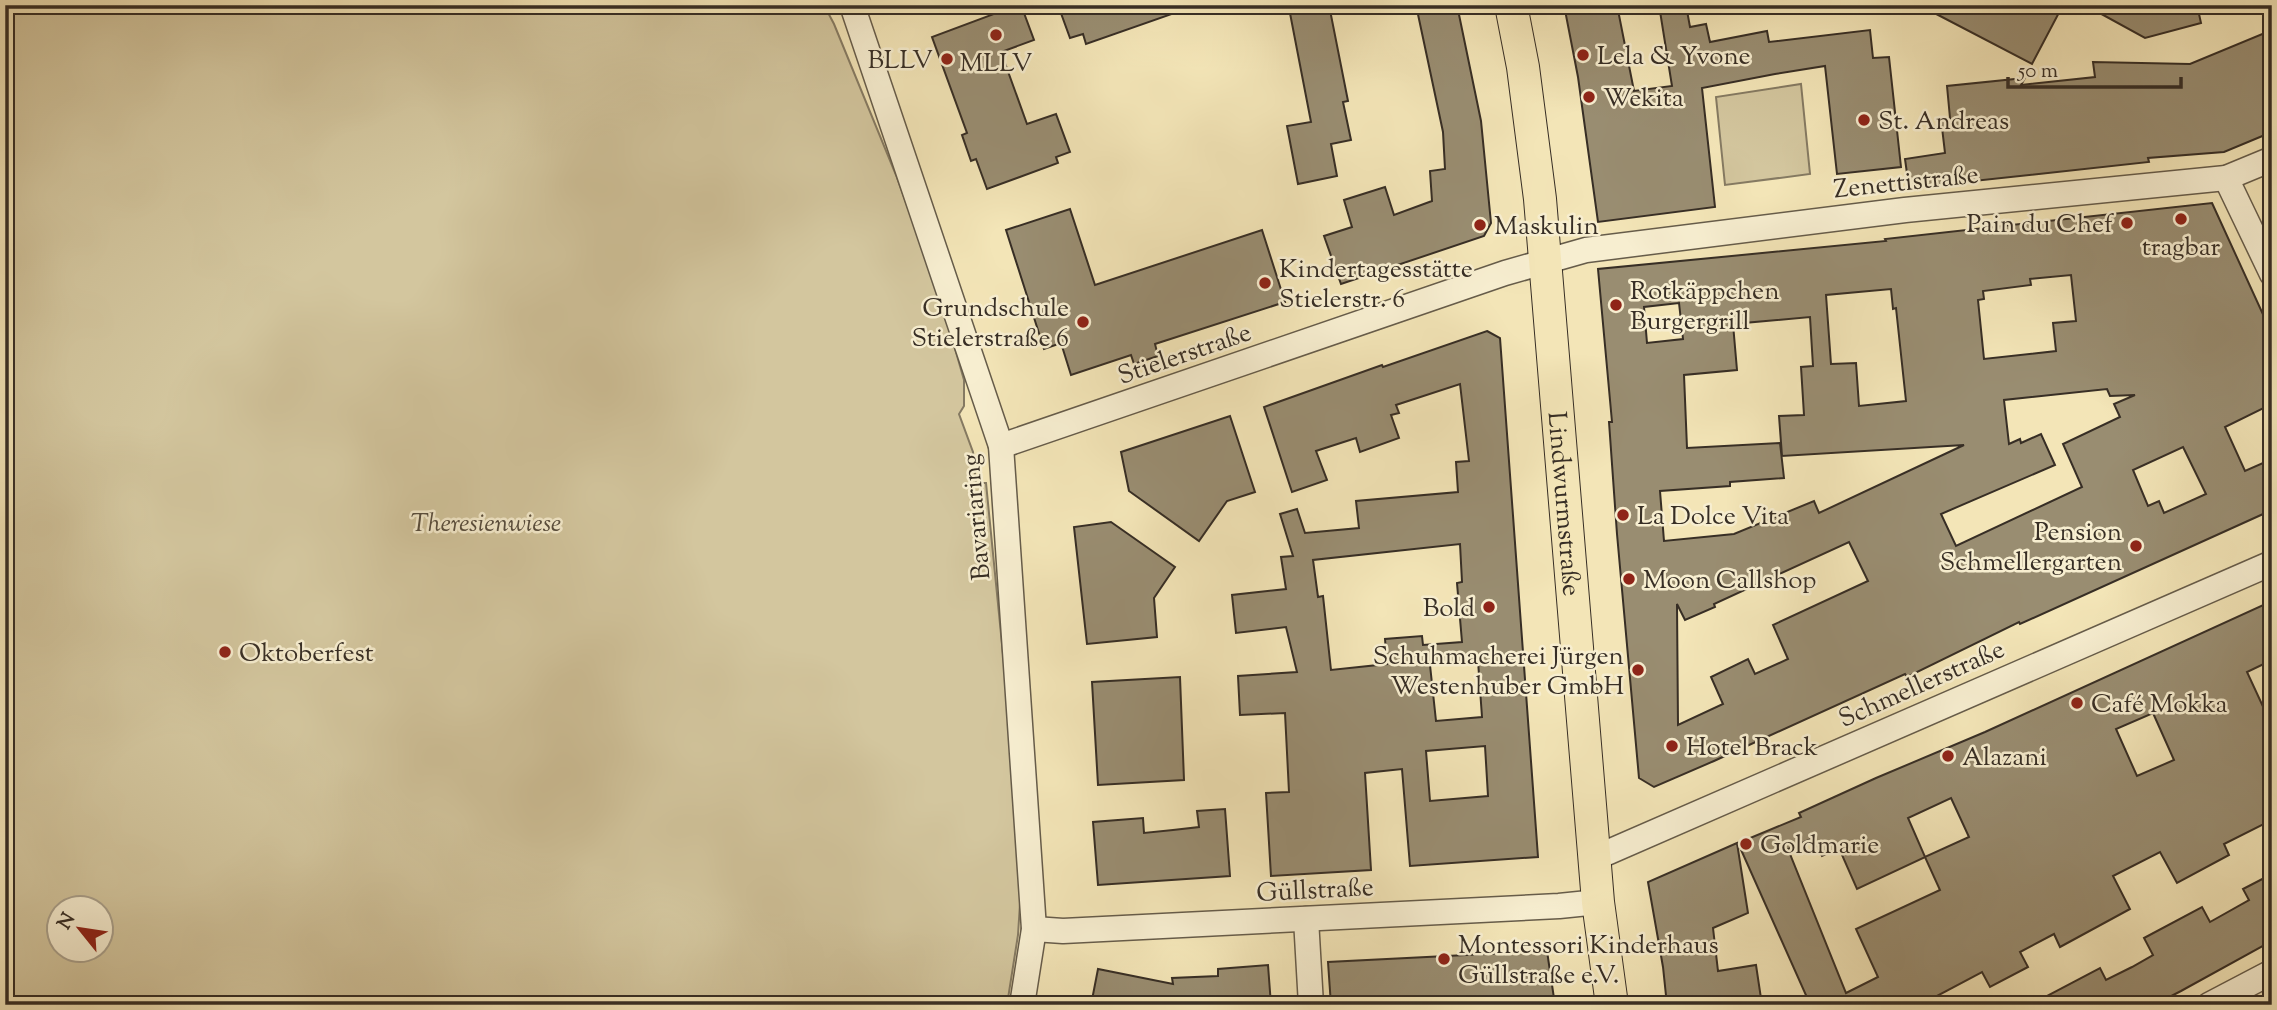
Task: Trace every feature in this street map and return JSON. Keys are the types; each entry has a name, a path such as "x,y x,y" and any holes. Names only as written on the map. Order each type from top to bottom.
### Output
{"main road":[{"name":"Lindwurmstraße","path":"1511,5 1537,164 1598,902 1612,1005"}],"street":[{"name":"Bavariaring","path":"855,6 1001,446 1034,929 1022,1005"},
{"name":"Zenettistraße","path":"1546,261 1586,250 1905,210 2225,178 2272,159"},
{"path":"2225,178 2272,274"},
{"name":"Stielerstraße","path":"1001,446 1546,261"},
{"name":"Schmellerstraße","path":"1595,858 2272,563"},
{"name":"Güllstraße","path":"1034,929 1063,931 1598,902"},
{"path":"1306,919 1311,1005"},
{"path":"2209,1005 2272,972"}],"green space":[{"name":"Theresienwiese","path":"5,5 824,5 896,175 939,293 964,380 964,406 959,414 973,452 976,483 986,483 1015,775 1021,888 1018,935 1007,1005 5,1005"},
{"path":"1801,84 1810,174 1725,185 1716,97"}],"building":[{"path":"1021,5 1034,40 1001,52 1027,124 1056,114 1070,152 1056,157 1058,163 987,189 976,159 971,161 962,135 967,133 932,37"},
{"path":"1058,5 1188,5 1189,8 1086,44 1083,34 1070,38"},
{"path":"1329,5 1348,101 1343,102 1351,140 1331,144 1337,176 1298,184 1287,126 1311,122 1289,8"},
{"path":"1416,5 1457,5 1481,121 1491,223 1484,236 1341,284 1324,236 1352,227 1344,200 1385,187 1394,215 1432,201 1430,171 1445,169 1443,132"},
{"path":"1564,5 1617,5 1634,91 1672,86 1659,5 1686,5 1690,27 1706,24 1710,42 1767,31 1769,42 1870,30 1873,58 1889,57 1901,167 1837,174 1825,66 1775,74 1702,88 1715,207 1598,222 1578,77"},
{"path":"1919,5 2063,5 2032,64"},
{"path":"2085,5 2197,5 2201,23 2145,38"},
{"path":"2272,30 2272,132 2224,152 2148,158 2149,162 1909,188 1905,159 1945,153 1941,119 1950,118 1947,86 2025,78 2021,85 2095,77 2093,62 2190,64"},
{"path":"2212,203 2272,334 2272,404 2225,427 2245,471 2272,459 2272,510 2020,624 2019,622 1907,677 1905,674 1654,787 1639,778 1617,534 1609,422 1612,422 1598,269 1886,241 1885,239","holes":["2071,275 2076,321 2053,323 2056,351 1984,359 1978,300 1984,299 1983,291 2031,285 2030,279","1891,289 1893,309 1896,308 1906,401 1859,406 1856,363 1831,364 1826,295","1679,303 1683,339 1647,343 1644,307","1810,317 1813,366 1801,367 1804,415 1779,416 1782,456 1964,445 1819,513 1814,501 1734,534 1664,541 1660,491 1730,486 1730,482 1784,478 1780,443 1687,448 1684,375 1737,370 1733,324","2107,389 2110,396 2135,395 2114,404 2120,417 2063,444 2082,487 1956,546 1941,514 2055,465 2041,434 2021,443 2020,439 2009,444 2004,400","2183,447 2206,494 2164,513 2159,501 2148,506 2133,470","1849,542 1868,581 1773,625 1788,659 1755,674 1748,659 1711,677 1723,704 1678,725 1677,604 1685,620 1715,607 1714,604"]},
{"path":"1070,209 1095,285 1262,230 1285,302 1155,344 1158,356 1134,364 1131,355 1071,375 1061,343 1044,349 1006,230"},
{"path":"1487,331 1500,338 1538,857 1410,866 1402,769 1365,773 1371,870 1271,876 1266,793 1289,792 1285,713 1240,715 1238,676 1297,672 1286,627 1236,633 1232,595 1286,589 1281,557 1293,556 1280,514 1297,509 1305,533 1359,528 1356,501 1458,492 1456,462 1469,461 1460,384 1396,405 1399,413 1391,415 1399,438 1360,452 1356,438 1316,451 1327,480 1292,492 1264,407 1382,365 1383,367","holes":["1460,544 1462,582 1457,583 1462,642 1423,645 1422,636 1385,639 1387,664 1331,670 1323,596 1318,597 1313,560","1478,661 1482,717 1436,721 1430,665","1485,746 1488,796 1430,801 1426,751"]},
{"path":"1230,416 1255,492 1227,501 1199,541 1129,491 1121,452"},
{"path":"1111,522 1175,567 1154,598 1157,637 1087,644 1074,527"},
{"path":"2272,601 2272,660 2247,672 2272,726 2272,820 2224,844 2229,855 2177,883 2160,852 2113,876 2130,909 2060,947 2054,934 2020,952 2028,967 1990,987 1982,972 1920,1005 1822,1005 1829,1001 1809,1002 1738,843 1801,817 1799,813 1876,778 1985,732","holes":["2153,713 2174,760 2137,776 2116,729","1951,798 1969,837 1925,857 1908,818","1813,838 1822,856 1839,848 1857,889 1925,857 1940,890 1856,929 1878,977 1846,993 1788,849"]},
{"path":"1180,677 1184,780 1098,785 1092,682"},
{"path":"1225,809 1230,876 1098,885 1093,822 1143,818 1144,833 1199,827 1197,811"},
{"path":"1737,843 1748,913 1713,928 1718,971 1756,965 1762,1005 1667,1005 1648,882"},
{"path":"2272,874 2272,941 2181,991 2154,1005 2030,1005 2100,968 2106,980 2132,967 2153,955 2144,938 2202,907 2210,922 2249,900 2243,889"},
{"path":"1547,951 1555,1005 1507,1005 1507,1000 1408,1005 1331,1005 1328,962"},
{"path":"1268,965 1271,1005 1091,1005 1098,969 1173,984 1172,978 1218,976 1218,969"}],"place":[{"name":"MLLV","path":"996,35"},
{"name":"Lela & Yvone","path":"1583,55"},
{"name":"BLLV","path":"947,59"},
{"name":"Wekita","path":"1589,97"},
{"name":"St. Andreas","path":"1864,120"},
{"name":"tragbar","path":"2181,219"},
{"name":"Pain du Chef","path":"2127,223"},
{"name":"Maskulin","path":"1480,225"},
{"name":"Kindertagesstätte Stielerstr. 6","path":"1265,283"},
{"name":"Rotkäppchen Burgergrill","path":"1616,305"},
{"name":"Grundschule Stielerstraße 6","path":"1083,322"},
{"name":"La Dolce Vita","path":"1623,515"},
{"name":"Pension Schmellergarten","path":"2136,546"},
{"name":"Moon Callshop","path":"1629,579"},
{"name":"Bold","path":"1489,607"},
{"name":"Oktoberfest","path":"225,652"},
{"name":"Schuhmacherei Jürgen Westenhuber GmbH","path":"1638,670"},
{"name":"Café Mokka","path":"2077,703"},
{"name":"Hotel Brack","path":"1672,746"},
{"name":"Alazani","path":"1948,756"},
{"name":"Goldmarie","path":"1746,844"},
{"name":"Montessori Kinderhaus Güllstraße e.V.","path":"1444,959"}]}
